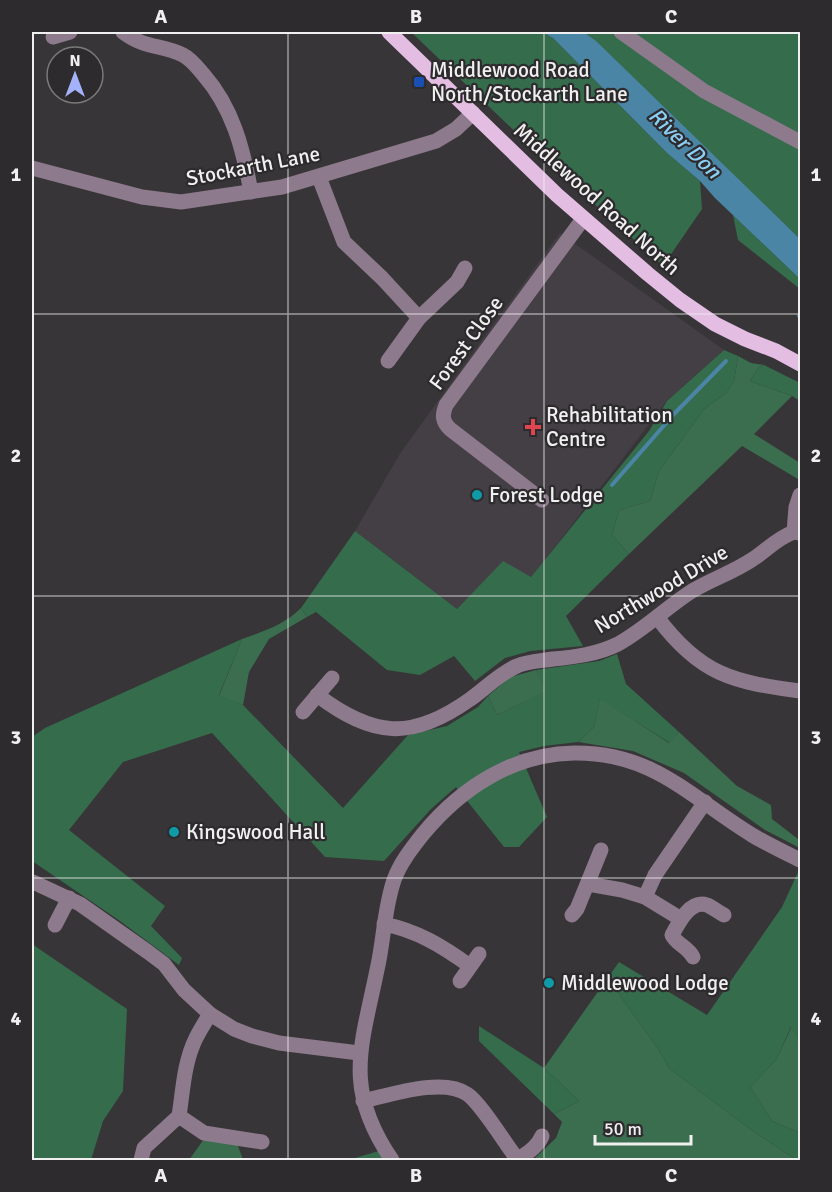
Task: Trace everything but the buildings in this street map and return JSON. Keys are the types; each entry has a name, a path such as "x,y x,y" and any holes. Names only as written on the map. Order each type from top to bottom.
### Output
{"main road":[{"name":"Middlewood Road North","path":"389,32 583,219 664,287 706,318 745,339 801,364"}],"street":[{"path":"53,37 70,32"},
{"path":"123,32 142,44 183,55 195,64 208,80 231,117 244,156 250,192"},
{"path":"621,32 704,91 801,142"},
{"name":"Stockarth Lane","path":"32,168 142,197 164,201 190,201 282,187 436,141 456,129 473,113"},
{"path":"320,177 344,242 419,318"},
{"name":"Forest Close","path":"542,500 450,429 445,424 443,412 583,219"},
{"path":"388,361 419,318 457,282 465,268"},
{"name":"Northwood Drive","path":"317,695 354,719 388,729 416,728 440,719 514,667 530,662 586,656 618,644 691,592 747,563 780,537 797,532 796,507 801,495"},
{"path":"657,617 683,648 714,670 741,681 801,691"},
{"path":"303,712 332,678"},
{"path":"392,1161 373,1130 363,1101 359,1053 395,878 413,847 459,798 496,773 518,763 554,754 613,756 654,769 687,788 751,834 801,860"},
{"path":"645,897 655,875 705,802"},
{"path":"572,915 588,884 601,850"},
{"path":"33,882 69,898 94,913 164,964 184,990 210,1014 234,1029 252,1036 308,1048 359,1053"},
{"path":"588,884 645,897 681,919"},
{"path":"55,925 69,898"},
{"path":"693,957 690,951 672,935 681,919 690,909 699,904 706,904 723,915"},
{"path":"384,924 425,936 475,960 460,981"},
{"path":"141,1161 144,1148 179,1116 190,1052 210,1014"},
{"path":"363,1101 412,1090 453,1088 462,1090 477,1102 518,1160 539,1143 542,1136"},
{"path":"179,1116 204,1133 262,1142"}],"shaded area":[{"name":"Rehabilitation Centre","path":"560,233 724,350 667,401 531,578 503,562 457,609 355,531 401,452"}],"green space":[{"path":"411,32 542,32 553,38 667,153 700,181 702,209 663,266 526,142"},
{"path":"583,32 800,32 800,239"},
{"path":"733,215 800,279 800,289 738,240"},
{"path":"724,350 738,356 734,381 727,392 704,409 659,471 650,501 619,510 612,535 629,554 566,616 583,646 530,651 505,658 475,681 454,656 420,675 387,670 316,612 307,617 301,608 355,531 457,609 503,561 531,577 649,431 667,401"},
{"path":"738,356 751,363 764,365 759,367 750,381 792,396 754,434 800,463 798,479 742,446 629,554 612,535 619,510 650,501 659,471 704,409 727,392 734,381"},
{"path":"764,365 800,383 800,401 750,381 759,367"},
{"path":"301,608 307,617 269,639 249,672 243,705 219,696 242,639 281,623"},
{"path":"242,639 219,695 243,705 343,808 408,735 447,726 478,707 488,696 497,715 545,692 536,670 599,661 617,654 626,684 679,732 670,743 600,699 594,727 578,742 519,752 547,817 519,847 504,847 456,787 431,809 384,861 325,857 212,733 123,762 69,830 165,906 151,926 182,958 179,965 120,921 32,861 32,737 45,728"},
{"path":"536,670 546,692 497,715 488,696 510,677"},
{"path":"600,698 669,743 679,732 737,786 771,805 772,819 798,839 798,847 765,830 684,773 633,751 578,742 594,727"},
{"path":"799,870 800,1044 791,1027 776,1060 750,1087 772,1121 800,1133 800,1160 797,1160 750,1129 670,1069 609,976 619,962 707,1015 782,907"},
{"path":"32,944 127,1009 123,1091 103,1121 91,1160 32,1160"},
{"path":"609,976 670,1069 750,1129 797,1160 533,1160 556,1138 562,1122 554,1114 579,1101 544,1068"},
{"path":"479,1026 544,1068 579,1101 554,1114 479,1041"},
{"path":"792,1026 800,1044 800,1133 772,1121 750,1087 776,1060"},
{"path":"204,1139 237,1143 243,1160 189,1160"},
{"path":"379,1151 384,1160 348,1160"}],"water":[{"name":"River Don","path":"542,32 583,32 596,41 800,239 800,279 700,181 667,153 553,38"}],"waterway":[{"path":"612,485 674,414 726,361"}],"place":[{"name":"Middlewood Road North/Stockarth Lane","path":"419,82"},
{"name":"Rehabilitation Centre","path":"533,427"},
{"name":"Forest Lodge","path":"477,495"},
{"name":"Kingswood Hall","path":"174,832"},
{"name":"Middlewood Lodge","path":"549,983"}]}
